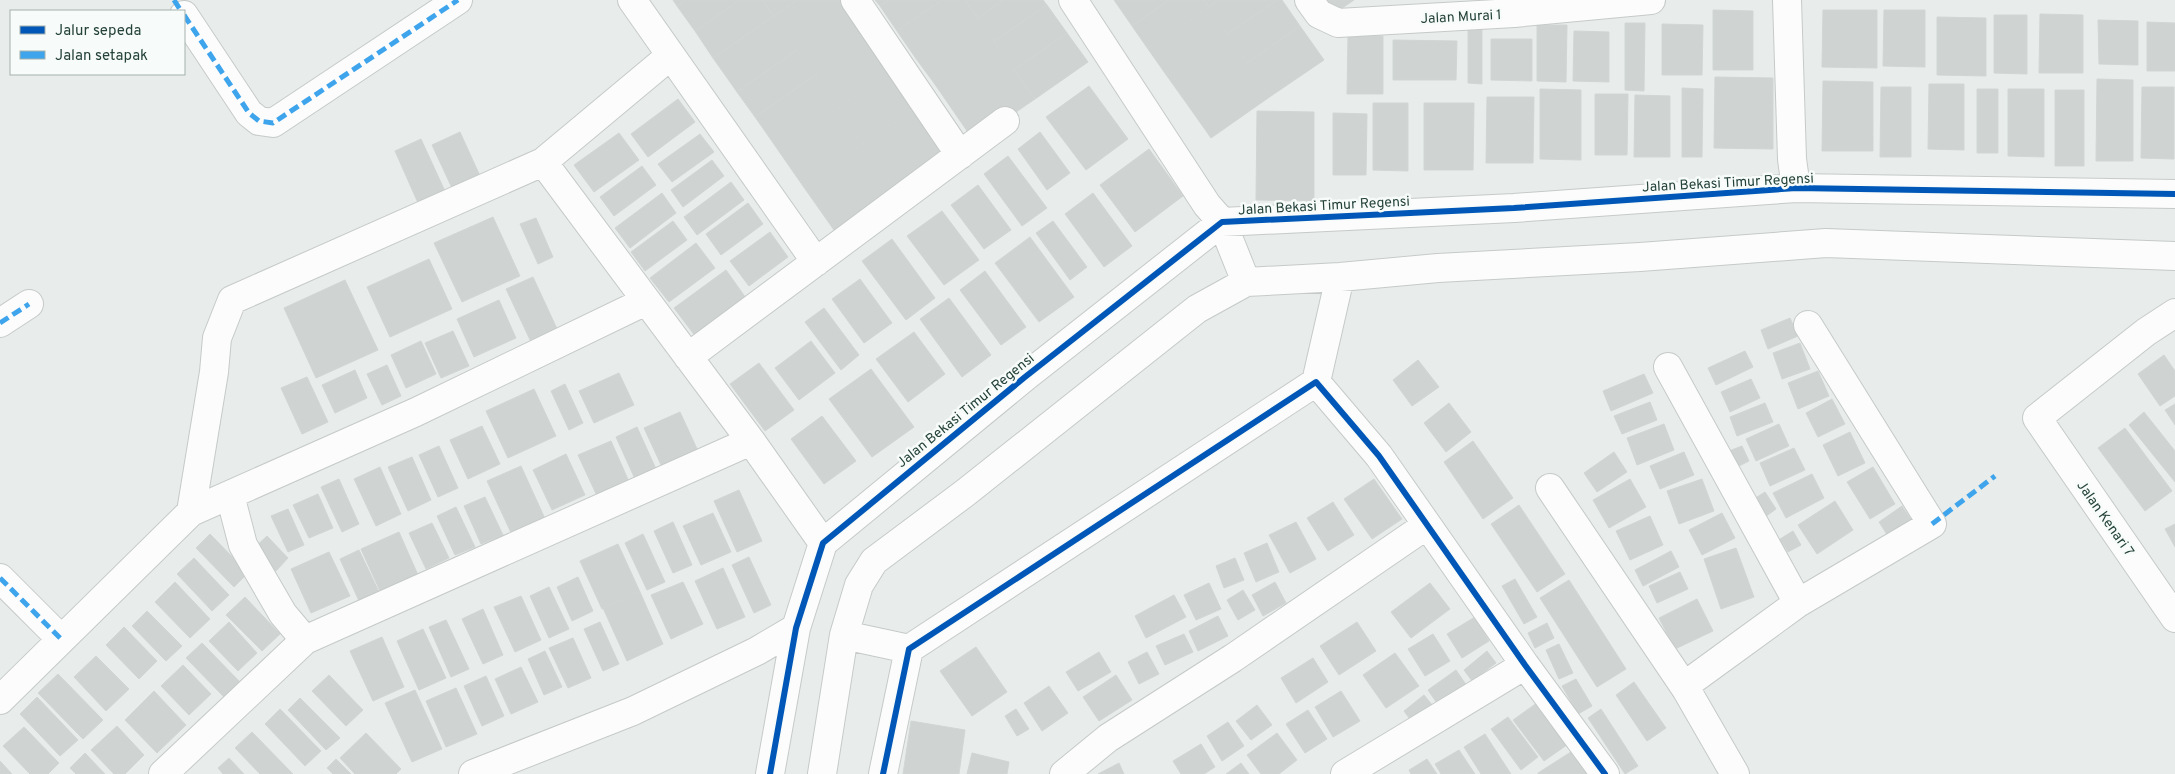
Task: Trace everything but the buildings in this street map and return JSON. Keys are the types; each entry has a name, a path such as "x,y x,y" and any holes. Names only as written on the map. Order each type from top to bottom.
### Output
{"street":[{"path":"185,17 249,113 259,121 273,123 458,0"},
{"path":"632,0 816,262"},
{"path":"855,0 960,155"},
{"path":"1073,0 1207,205 1222,222 1246,282"},
{"name":"Jalan Murai 1","path":"1310,0 1319,14 1338,23 1509,6 1651,0"},
{"path":"1787,0 1792,160 1796,188"},
{"path":"191,512 214,372 217,338 232,300 543,162 670,56"},
{"path":"688,357 1005,121"},
{"path":"543,162 751,441 823,543 796,628 770,774"},
{"name":"Jalan Bekasi Timur Regensi","path":"823,543 1025,377 1222,222 1514,208 1796,188 2175,194"},
{"path":"822,774 844,635 859,585 874,561 965,493 1197,309 1246,282 1826,243 2175,256"},
{"path":"883,774 909,649 1316,382 1340,277"},
{"path":"0,700 191,512 416,412 646,301"},
{"path":"0,322 29,304"},
{"name":"Jalan Kenari 7","path":"2175,313 2146,332 2036,418 2175,618"},
{"path":"1684,686 1798,603 1932,524 1808,325"},
{"path":"1668,367 1798,603"},
{"path":"1316,382 1379,456 1525,665 1605,774"},
{"path":"163,774 305,640 751,441"},
{"path":"1550,488 1684,686 1735,774"},
{"path":"230,495 242,545 284,614 305,640"},
{"path":"1064,774 1108,738 1233,658 1427,524"},
{"path":"0,578 62,639"},
{"path":"473,774 633,711 757,651 796,628"},
{"path":"844,635 909,649"},
{"path":"1345,774 1525,665"}],"marked path":[{"path":"174,0 180,10"},
{"path":"185,17 249,113 259,121 273,123 458,0"},
{"path":"0,323 29,304"},
{"path":"1932,524 1995,476"},
{"path":"0,578 61,639"}],"cycle path":[{"path":"770,774 796,628 823,543 1025,377 1222,222 1514,208 1796,188 2175,194"},
{"path":"883,774 909,649 1316,382 1379,456 1525,665 1605,774"}]}
